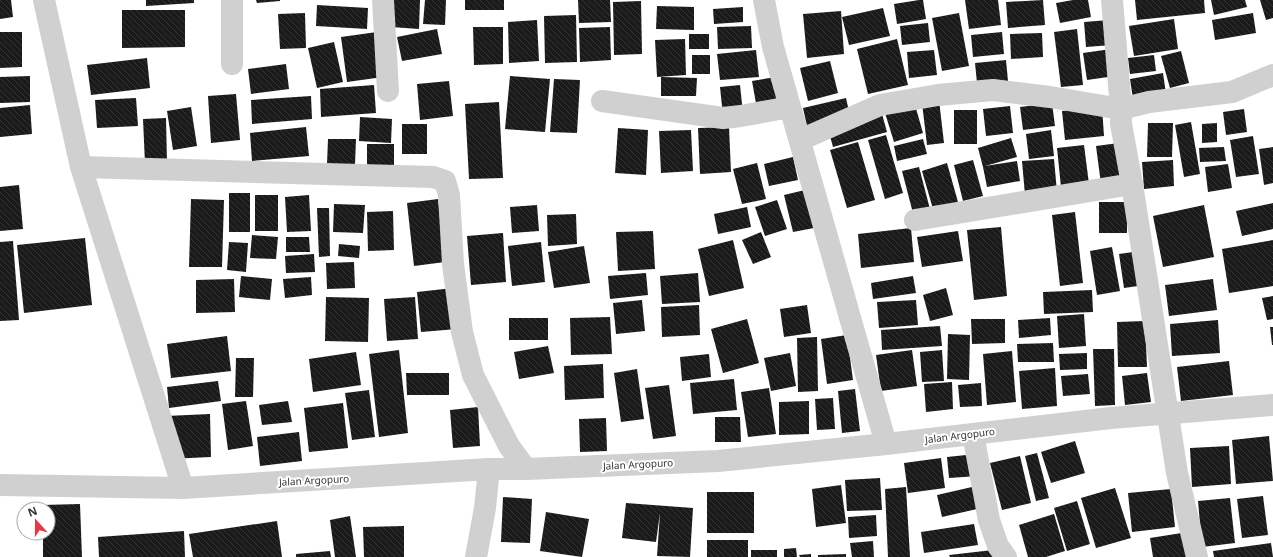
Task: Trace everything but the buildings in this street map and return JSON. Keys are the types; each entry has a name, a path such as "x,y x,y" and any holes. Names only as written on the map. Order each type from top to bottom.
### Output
{"street":[{"path":"44,0 81,167 183,488"},
{"path":"232,0 232,64"},
{"path":"383,0 388,91"},
{"path":"764,0 773,47 886,444"},
{"path":"1112,0 1121,124 1132,184 1177,473 1197,557"},
{"path":"800,140 880,105 938,95 993,90 1050,97 1121,109 1149,102 1232,92 1273,75"},
{"path":"602,101 723,118 741,116 790,106"},
{"path":"81,167 433,177 445,181 449,195 453,264 462,332 473,375 509,446 526,469"},
{"path":"915,220 1132,184"},
{"name":"Jalan Argopuro","path":"0,485 183,488 489,470 718,461 886,444 1111,418 1273,405"},
{"path":"973,434 989,520 998,546 1006,557"},
{"path":"476,557 485,508 489,470"}]}
